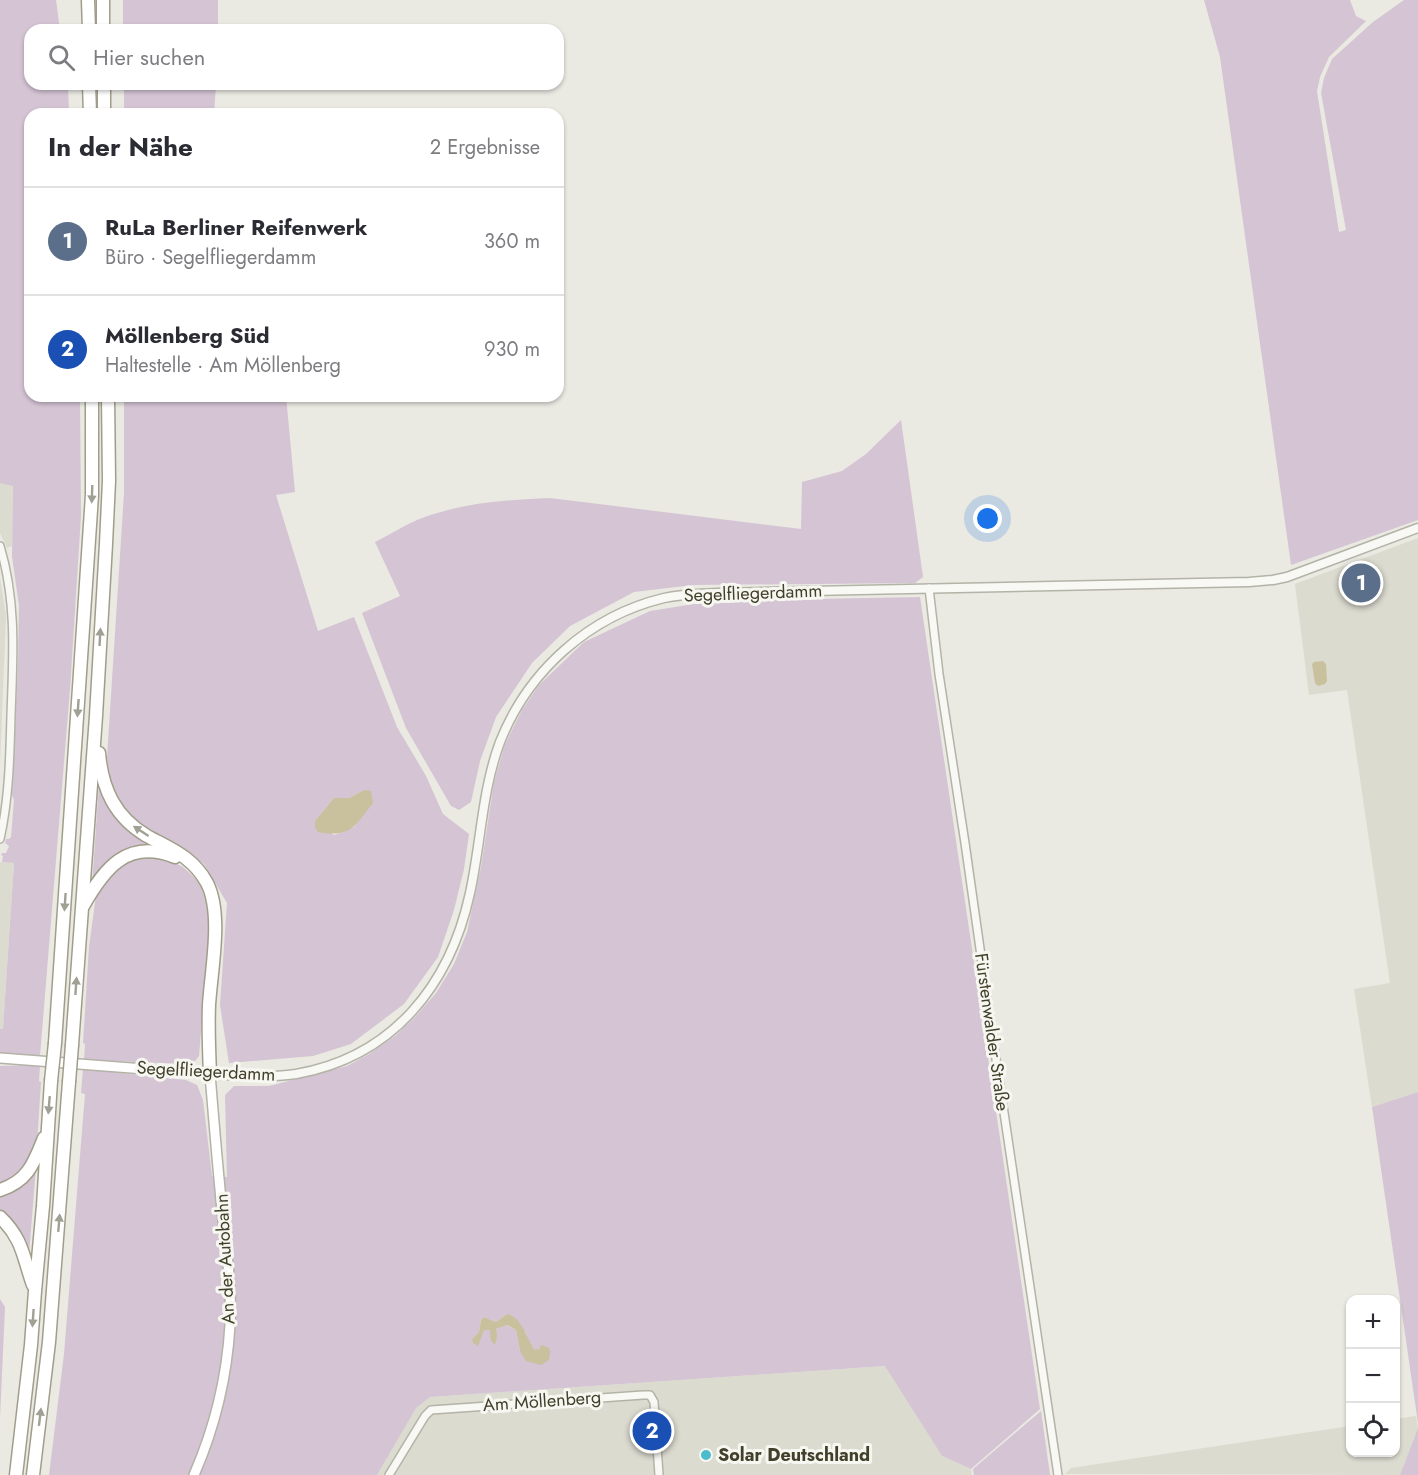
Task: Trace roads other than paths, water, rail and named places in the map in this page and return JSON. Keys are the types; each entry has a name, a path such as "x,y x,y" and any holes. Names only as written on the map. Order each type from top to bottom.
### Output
{"highway":[{"path":"88,0 89,24"},
{"path":"103,0 103,24"},
{"path":"89,90 90,108"},
{"path":"104,90 104,108"},
{"path":"15,1475 31,1345 43,1206 92,495 92,402"},
{"path":"33,1475 49,1342 96,716 109,481 108,402"},
{"path":"96,716 100,765 104,784 114,806 137,829 177,851 190,862 207,882 211,892 214,914 209,1031 210,1074"},
{"path":"81,911 101,877 113,864 127,856 141,852 156,852 190,862"},
{"path":"0,1190 21,1179 28,1172 48,1128"},
{"path":"0,1217 22,1247 35,1291"}],"main road":[{"name":"Segelfliegerdamm","path":"0,1058 210,1074"},
{"name":"An der Autobahn","path":"195,1475 218,1407 230,1323 229,1265 210,1074"}],"street":[{"name":"Segelfliegerdamm","path":"210,1074 272,1076 316,1070 373,1044 414,1011 443,969 459,933 471,890 491,772 510,720 542,673 569,646 597,626 631,609 664,598 692,594 1273,580 1298,573 1418,528"},
{"path":"0,546 8,575 14,631 6,801 0,839"},
{"name":"Fürstenwalder Straße","path":"929,588 939,674 988,1012 1058,1475"},
{"name":"Am Möllenberg","path":"389,1475 431,1410 650,1395 654,1402 659,1475"}],"place":[{"name":"RuLa Berliner Reifenwerk","path":"1361,583"},
{"name":"Möllenberg Süd","path":"652,1431"},
{"name":"Solar Deutschland","path":"706,1455"}]}
